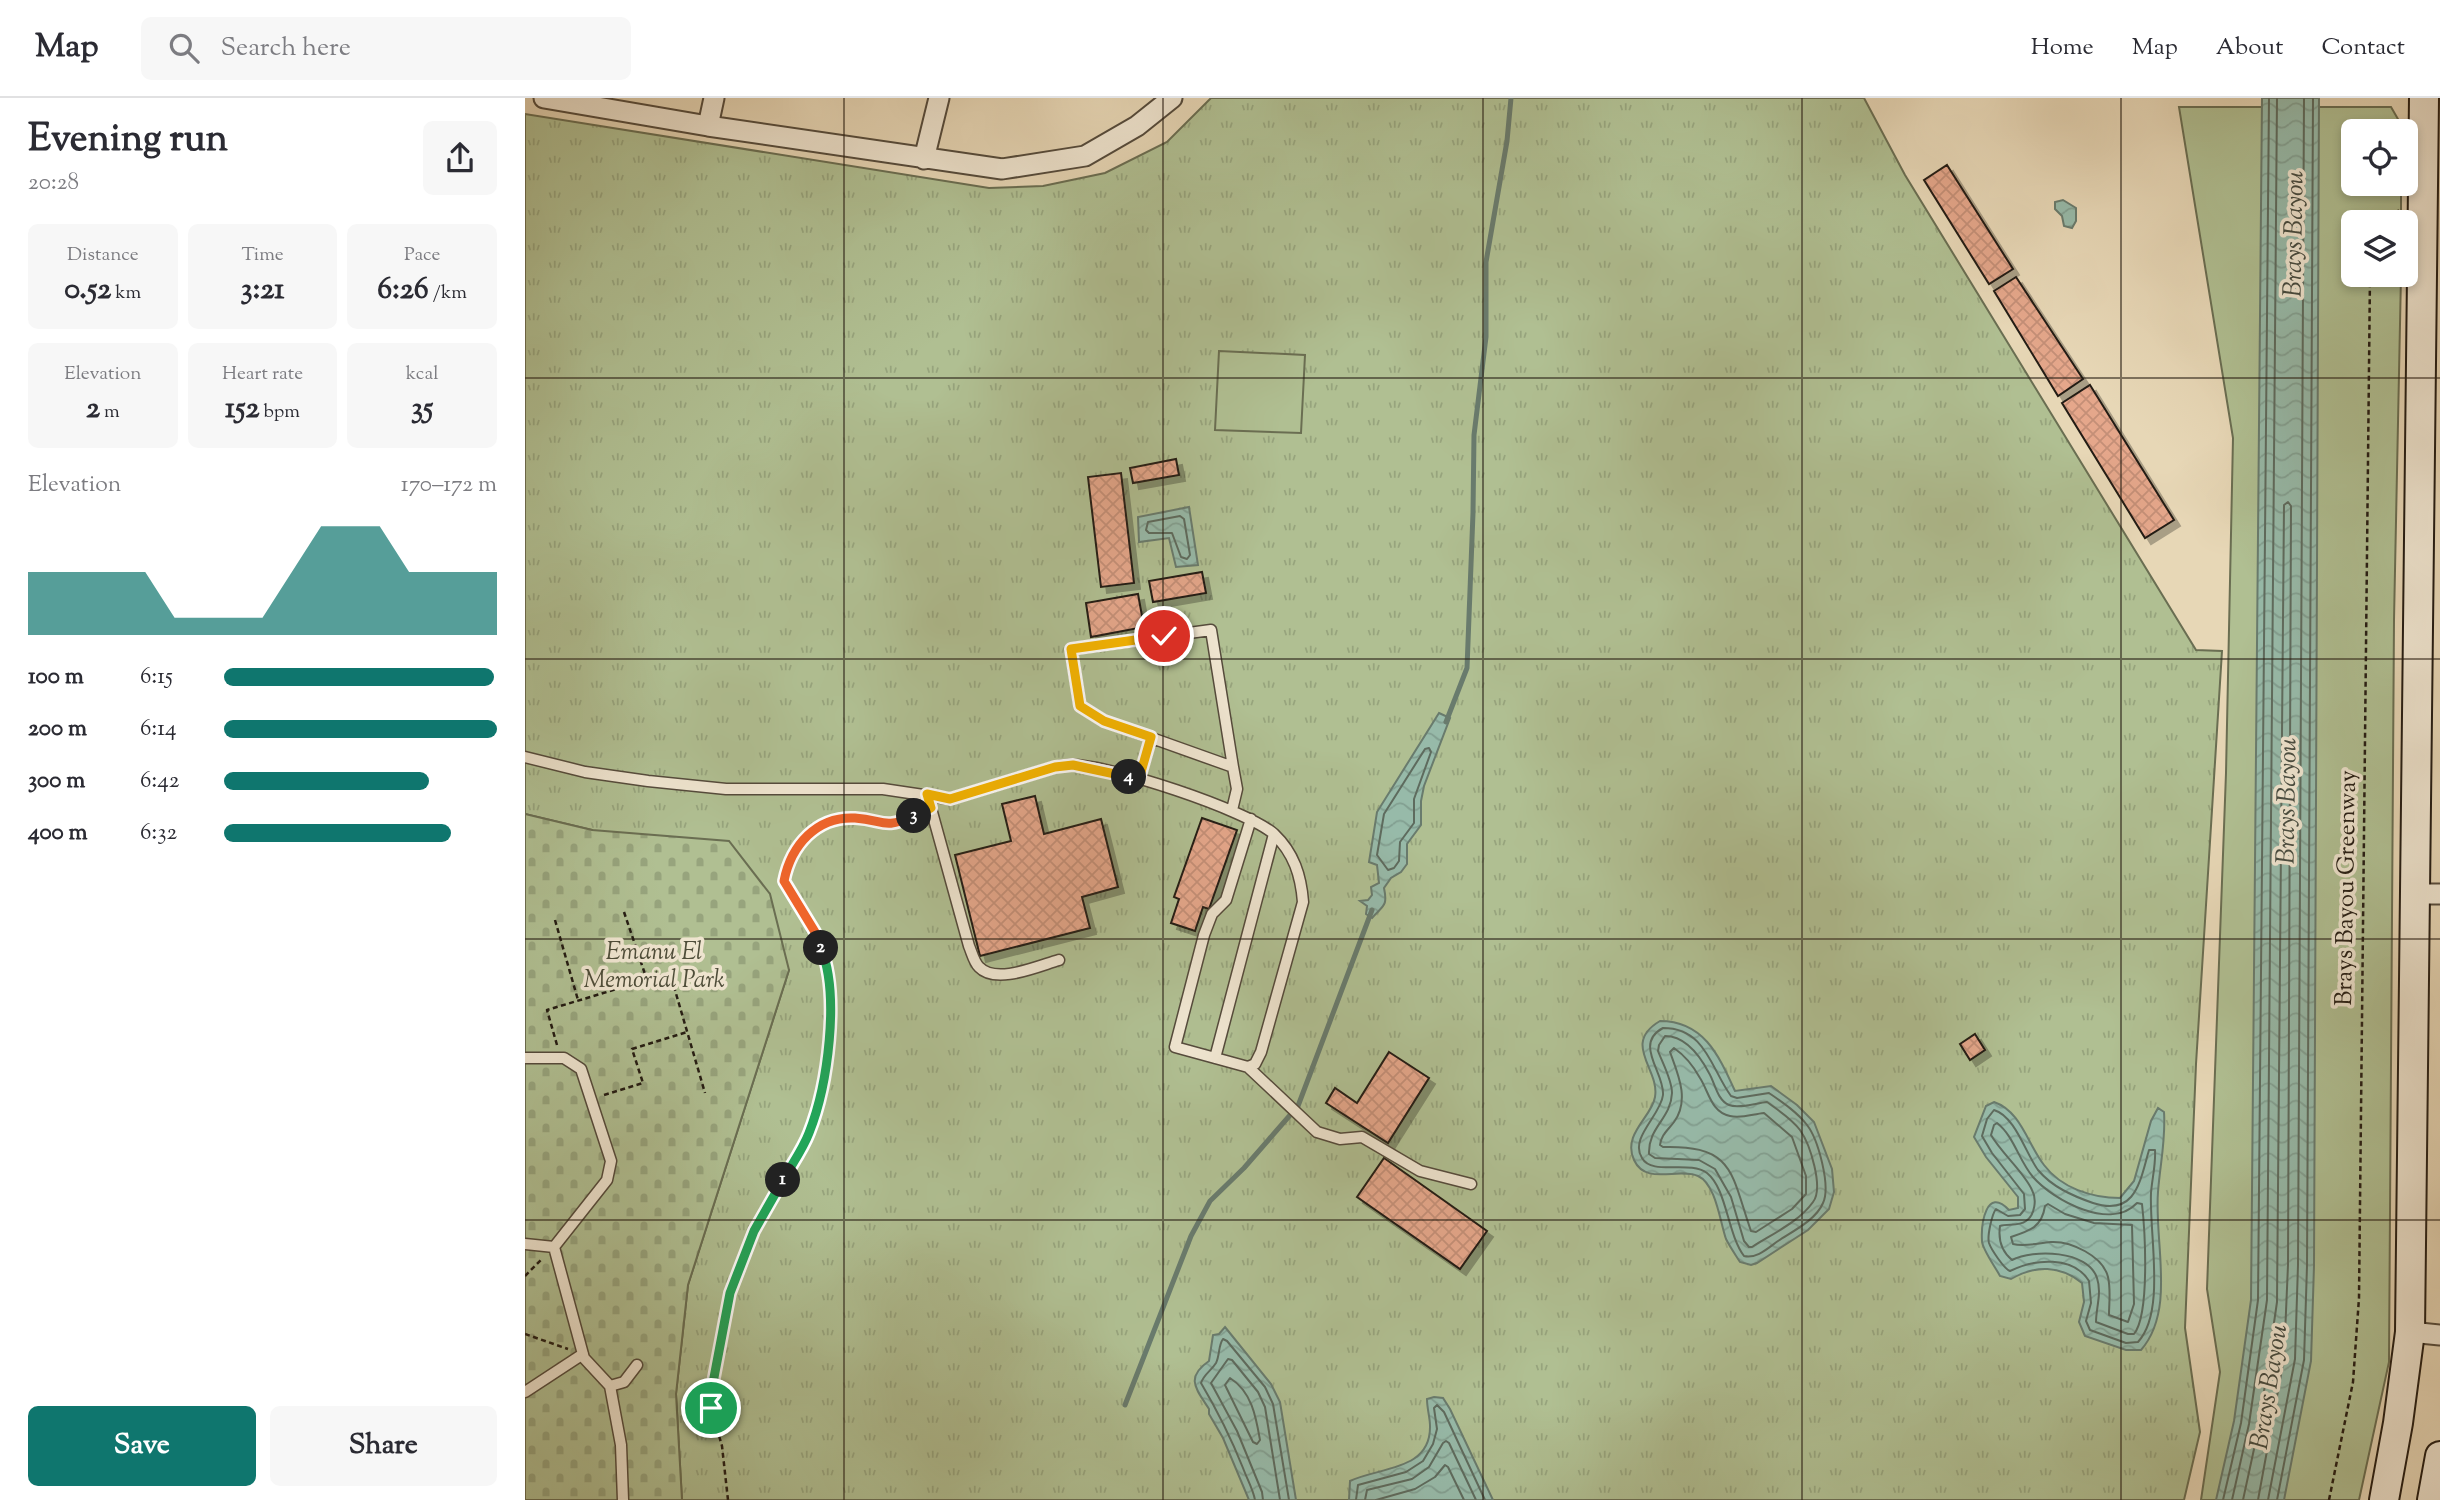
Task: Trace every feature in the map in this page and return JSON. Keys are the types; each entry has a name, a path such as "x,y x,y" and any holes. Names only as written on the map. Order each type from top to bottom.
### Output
{"main road":[{"path":"2384,1500 2410,1332 2428,894 2430,533 2424,98"},
{"path":"2433,98 2440,102"},
{"path":"2432,1500 2440,1456"}],"street":[{"path":"544,98 708,126 1002,169 1085,156 1137,126 1172,98"},
{"path":"708,126 714,98"},
{"path":"924,159 939,98"},
{"path":"2410,1332 2440,1335"}],"lane":[{"path":"1232,810 1237,789 1211,630 1071,649 1080,706 1104,721 1233,767"},
{"path":"1139,779 1151,737"},
{"path":"525,757 585,772 726,789 883,789 950,799 1055,767 1073,765 1139,779 1232,810 1274,834 1302,878 1303,902 1261,1052 1255,1064 1248,1067"},
{"path":"927,794 969,946 977,965 988,974 1002,976 1059,960"},
{"path":"1251,819 1226,900 1212,914 1204,934 1175,1047 1248,1067 1317,1132 1340,1139 1362,1137 1420,1171 1471,1184"},
{"path":"1215,1058 1274,834"},
{"path":"525,1058 561,1058 581,1069 611,1161 607,1180 554,1247"},
{"path":"525,1244 554,1247"},
{"path":"554,1247 583,1354 610,1386 621,1445 623,1500"},
{"path":"525,1392 583,1354"},
{"path":"610,1386 624,1382 637,1365"}],"path":[{"name":"Brays Bayou Greenway","path":"2329,1500 2353,1382 2359,1298 2370,287"},
{"path":"728,1500 722,1446 711,1408 712,1388 730,1293 754,1231 809,1133 825,1067 830,1023 831,991 826,960 815,932 784,881 787,867 795,850 808,834 823,824 857,818 887,825 931,808"},
{"path":"624,912 647,980"},
{"path":"555,920 579,1000"},
{"path":"561,1058 547,1010 670,973 705,1093"},
{"path":"591,1099 643,1083 632,1049 687,1032"},
{"path":"525,1276 554,1247"},
{"path":"525,1334 583,1354"}],"green space":[{"path":"1211,98 1864,98 1905,175 2196,650 2222,651 2196,1064 2185,1328 2200,1432 2184,1500 682,1500 676,1394 688,1285 789,970 592,830 525,814 525,114 989,188 1043,186 1105,173 1167,142"},
{"path":"2179,107 2391,107 2398,119 2341,119 2341,196 2401,196 2401,210 2341,210 2341,287 2401,287 2394,620 2389,1362 2359,1500 2201,1500 2220,1372 2207,1289 2226,773 2233,438"},
{"path":"1219,351 1305,355 1301,433 1215,430"},
{"name":"Emanu El Memorial Park","path":"525,814 592,830 729,841 770,894 789,970 688,1285 676,1394 682,1500 525,1500"}],"water":[{"name":"Brays Bayou","path":"2262,98 2319,98 2314,1266 2311,1361 2284,1500 2216,1500 2234,1421 2251,1300"},
{"path":"2063,200 2076,208 2076,221 2072,228 2064,226 2062,216 2055,209 2055,202"},
{"path":"1189,507 1198,565 1176,567 1169,538 1139,542 1138,517"},
{"path":"1439,713 1450,718 1424,786 1421,825 1407,844 1407,864 1384,888 1385,902 1372,918 1366,914 1367,906 1360,901 1368,900 1372,895 1371,887 1379,883 1377,865 1369,862 1377,812"},
{"path":"1660,1021 1688,1027 1699,1034 1716,1053 1735,1091 1771,1086 1797,1105 1814,1122 1832,1169 1834,1192 1829,1209 1808,1230 1757,1263 1751,1265 1740,1262 1726,1239 1717,1204 1704,1180 1690,1174 1646,1172 1639,1168 1634,1160 1632,1142 1655,1097 1643,1039"},
{"path":"1994,1102 2011,1113 2038,1157 2059,1180 2088,1194 2109,1198 2120,1198 2134,1181 2151,1121 2158,1108 2164,1112 2158,1192 2161,1296 2152,1334 2141,1350 2126,1350 2085,1336 2079,1322 2084,1302 2082,1283 2074,1277 2056,1270 2038,1269 2011,1279 2000,1276 1989,1258 1982,1241 1987,1210 1995,1202 2009,1210 2018,1208 2018,1197 1986,1157 1974,1137 1986,1106"},
{"path":"1225,1327 1271,1384 1280,1402 1296,1500 1249,1500 1223,1438 1197,1390 1195,1379 1201,1367 1209,1361 1213,1335 1219,1334"},
{"path":"1443,1398 1450,1409 1493,1500 1349,1500 1350,1481 1401,1465 1422,1452 1428,1441 1430,1426 1427,1399"}],"building":[{"path":"1947,165 2013,269 1989,284 1924,180"},
{"path":"2016,277 2083,379 2058,396 1994,291"},
{"path":"2090,385 2174,520 2145,538 2062,403"},
{"path":"1176,459 1179,475 1133,483 1130,468"},
{"path":"1121,473 1134,583 1101,587 1088,477"},
{"path":"1202,572 1206,593 1153,602 1149,581"},
{"path":"1138,594 1144,627 1091,637 1086,603"},
{"path":"1035,796 1044,834 1101,819 1118,887 1082,897 1090,928 980,956 955,855 1011,841 1002,804"},
{"path":"1202,818 1237,830 1209,909 1203,907 1195,931 1171,923 1179,899 1174,897"},
{"path":"1975,1034 1985,1050 1970,1060 1960,1044"},
{"path":"1389,1052 1429,1078 1388,1143 1326,1103 1335,1088 1357,1103"},
{"path":"1384,1158 1487,1231 1460,1269 1357,1197"}],"waterway":[{"path":"1446,722 1467,668 1474,435 1486,337 1486,262 1507,141 1511,98"},
{"path":"1125,1405 1191,1236 1210,1201 1244,1168 1298,1106 1372,910"}],"route":[{"path":"711,1408 712,1388 730,1293 754,1231 809,1133 825,1067 831,991 826,960 815,932 784,881 795,850 808,834 823,824 857,818 887,825 900,822 931,808 927,794 950,799 1055,767 1073,765 1139,779 1151,737 1104,721 1080,706 1071,649 1164,636"}]}
